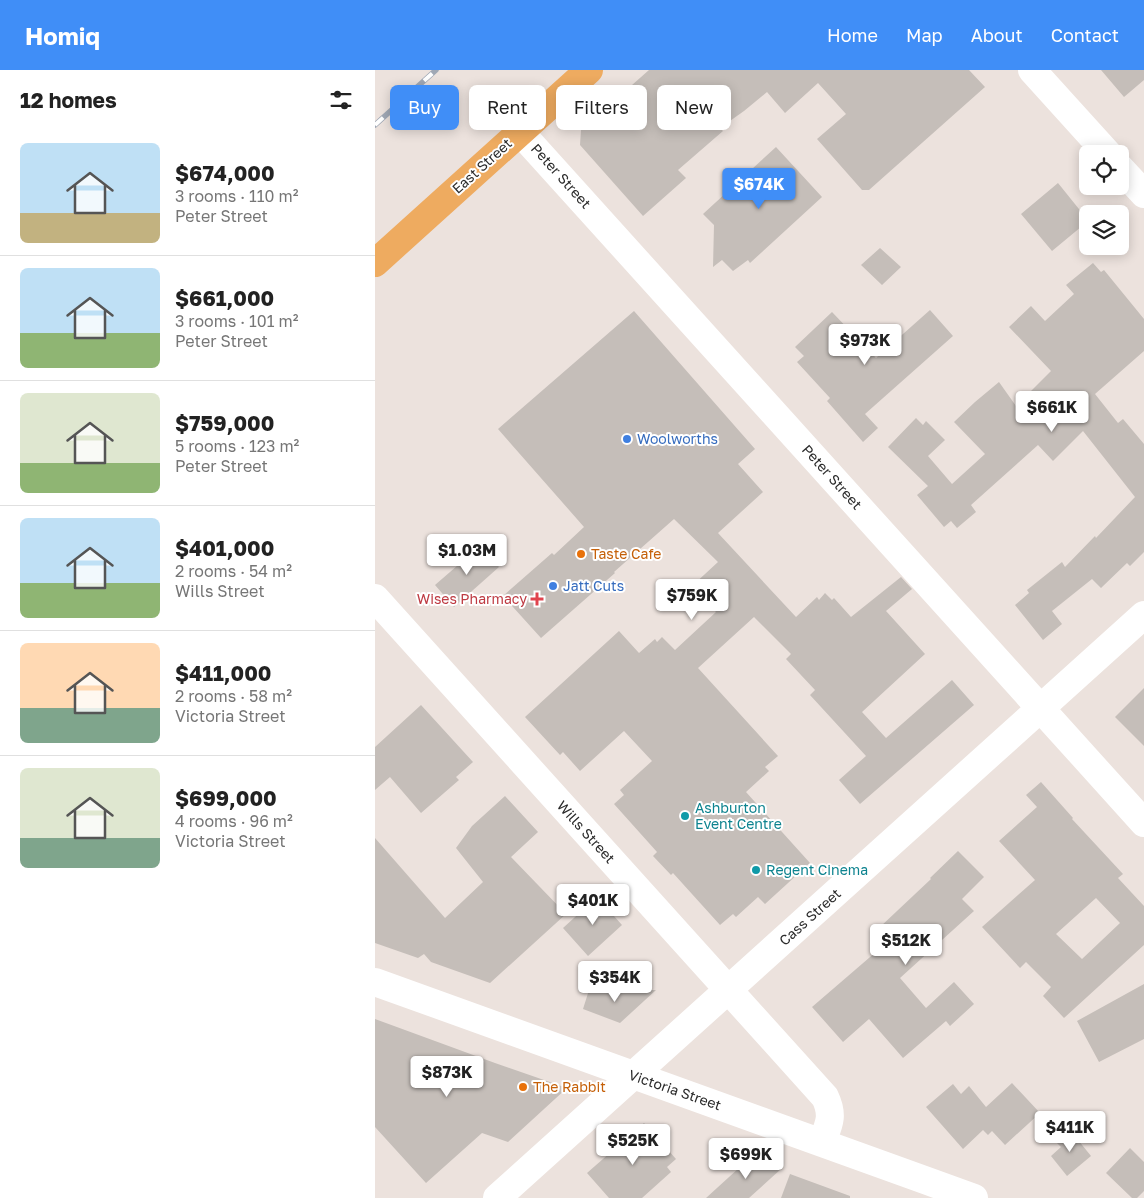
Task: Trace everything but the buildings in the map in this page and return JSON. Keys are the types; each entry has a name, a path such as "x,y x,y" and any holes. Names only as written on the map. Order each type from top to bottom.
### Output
{"main road":[{"name":"East Street","path":"375,263 589,70"}],"street":[{"path":"1032,70 1099,145"},
{"name":"Peter Street","path":"521,132 1144,823"},
{"path":"1129,178 1144,194"},
{"name":"Wills Street","path":"375,598 825,1097 830,1106 830,1121 822,1142"},
{"name":"Cass Street","path":"497,1198 1144,615"},
{"name":"Victoria Street","path":"375,982 974,1198"}],"railway":[{"path":"375,125 436,70"}],"place":[{"name":"Woolworths","path":"627,439"},
{"name":"Taste Cafe","path":"581,554"},
{"name":"Jatt Cuts","path":"553,586"},
{"name":"Wises Pharmacy","path":"537,599"},
{"name":"Ashburton Event Centre","path":"685,816"},
{"name":"Regent Cinema","path":"756,870"},
{"name":"The Rabbit","path":"523,1087"}]}
